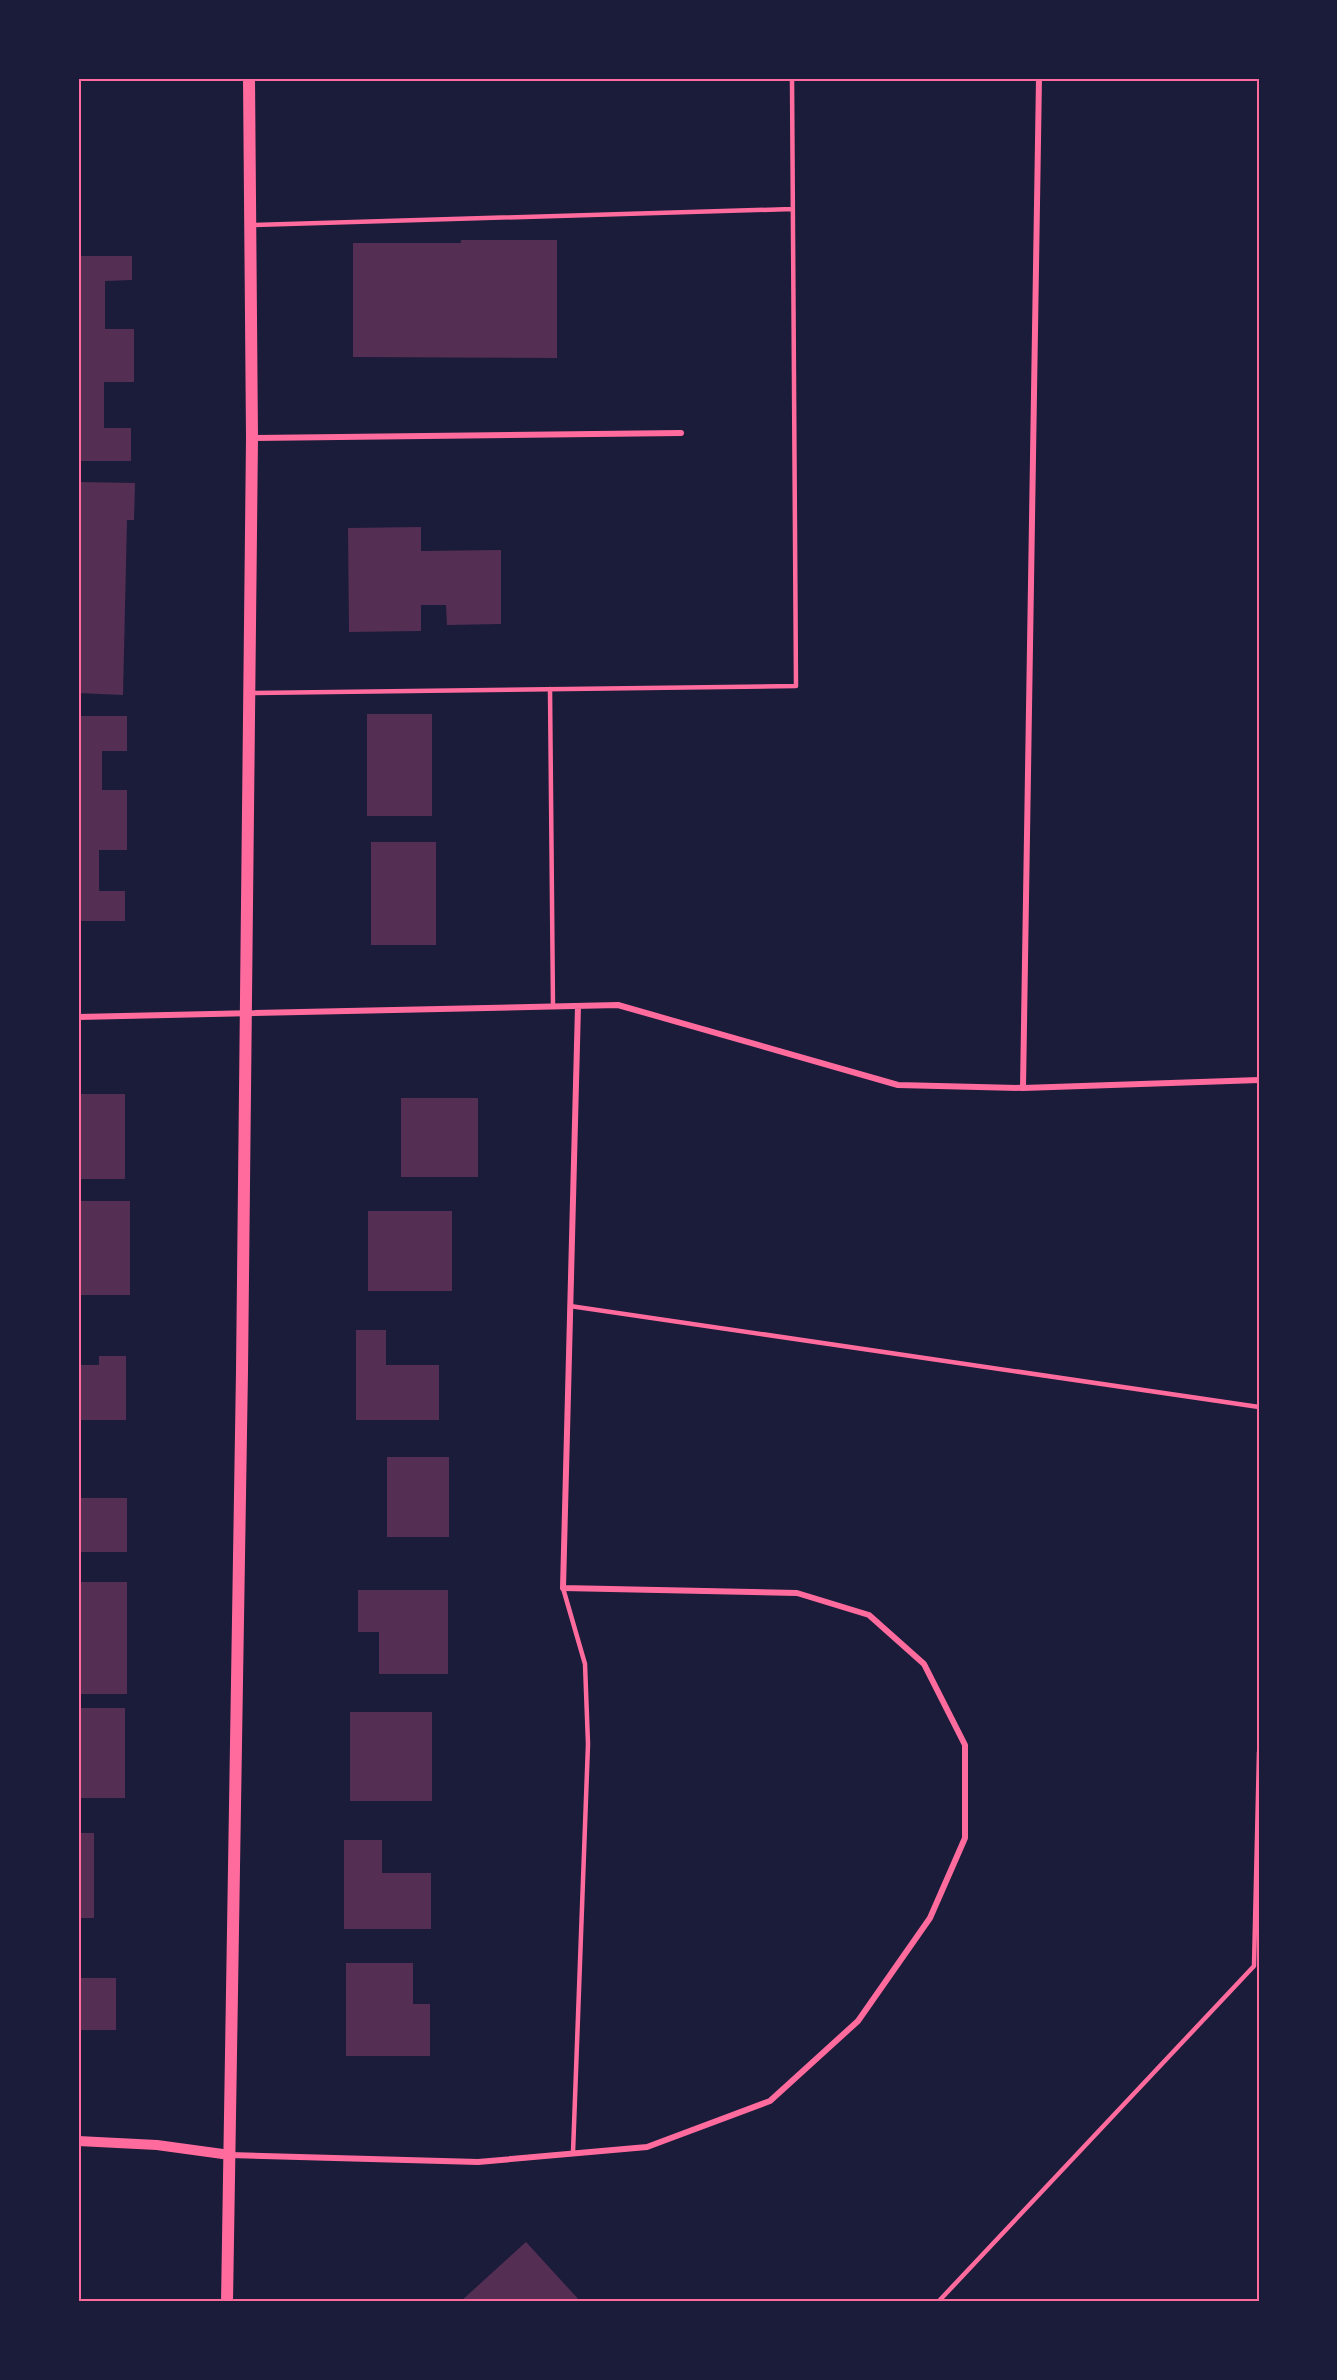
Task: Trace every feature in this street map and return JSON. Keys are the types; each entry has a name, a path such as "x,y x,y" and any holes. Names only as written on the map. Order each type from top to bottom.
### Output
{"main road":[{"path":"227,2302 252,438 249,78"}],"street":[{"path":"1023,1088 1039,78"},
{"path":"252,438 681,433"},
{"path":"78,1017 618,1005 898,1085 1023,1088 1259,1080"},
{"path":"78,2141 157,2145 230,2155 478,2162 647,2146 770,2101 858,2021 930,1918 965,1838 965,1745 924,1664 869,1615 797,1593 564,1588 578,1006"}],"lane":[{"path":"249,693 796,686 792,78"},
{"path":"250,225 792,209"},
{"path":"550,689 553,1006"},
{"path":"570,1306 1259,1407"},
{"path":"564,1588 585,1664 588,1744 573,2153"},
{"path":"938,2302 1254,1966 1259,1752"}],"building":[{"path":"461,240 557,240 557,358 353,357 353,243 461,243"},
{"path":"78,256 132,256 132,280 105,281 105,329 134,329 134,382 104,382 104,428 131,428 131,461 78,461"},
{"path":"78,482 135,483 134,520 127,520 123,695 78,693"},
{"path":"421,527 421,551 501,550 501,624 447,625 446,605 421,605 421,631 349,632 348,528"},
{"path":"367,714 432,714 432,816 367,816"},
{"path":"78,716 127,716 127,751 102,751 102,790 127,790 127,850 99,850 99,891 125,891 125,921 78,921"},
{"path":"371,842 436,842 436,945 371,945"},
{"path":"78,1094 125,1094 125,1179 78,1179"},
{"path":"401,1098 478,1098 478,1177 401,1177"},
{"path":"78,1201 130,1201 130,1295 78,1295"},
{"path":"368,1211 452,1211 452,1291 368,1291"},
{"path":"356,1330 386,1330 386,1365 439,1365 439,1420 356,1420"},
{"path":"99,1356 126,1356 126,1420 78,1420 78,1365 99,1365"},
{"path":"387,1457 449,1457 449,1537 387,1537"},
{"path":"78,1498 127,1498 127,1552 78,1552"},
{"path":"78,1582 127,1582 127,1694 78,1694"},
{"path":"358,1590 448,1590 448,1674 379,1674 379,1632 358,1632"},
{"path":"78,1708 125,1708 125,1798 78,1798"},
{"path":"350,1712 432,1712 432,1801 350,1801"},
{"path":"78,1833 94,1833 94,1918 78,1918"},
{"path":"344,1840 382,1840 382,1873 431,1873 431,1929 344,1929"},
{"path":"346,1963 413,1963 413,2004 430,2004 430,2056 346,2056"},
{"path":"78,1978 116,1978 116,2030 81,2030 81,2067 78,2067"},
{"path":"526,2242 581,2302 460,2302"}]}
